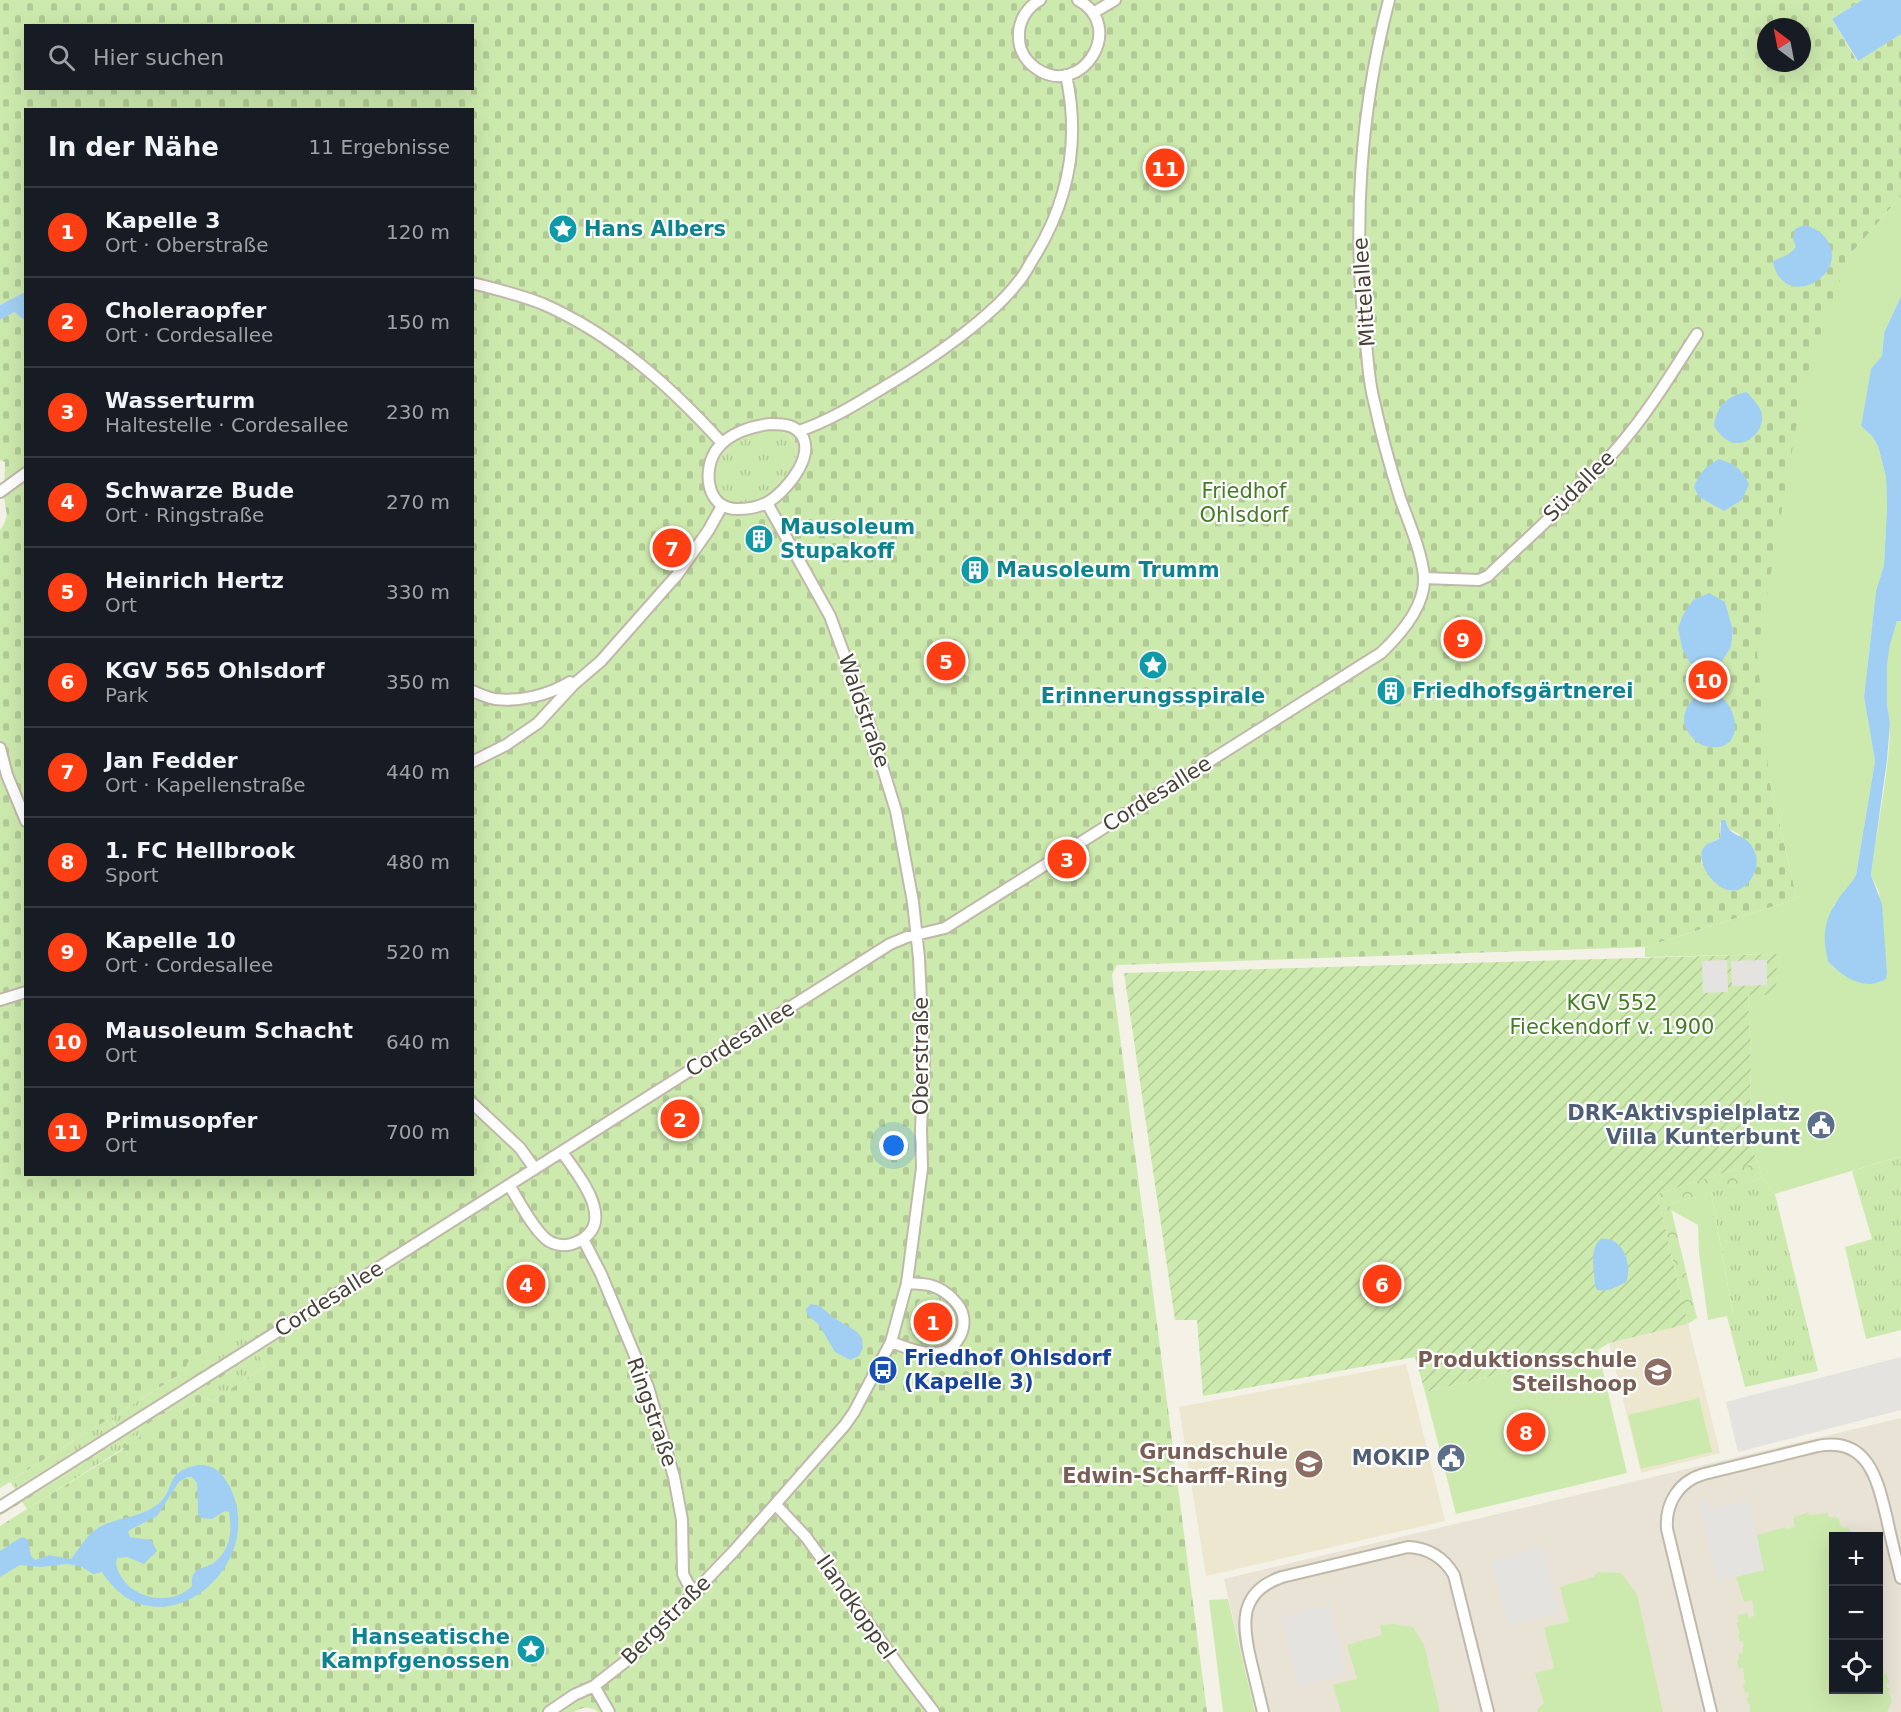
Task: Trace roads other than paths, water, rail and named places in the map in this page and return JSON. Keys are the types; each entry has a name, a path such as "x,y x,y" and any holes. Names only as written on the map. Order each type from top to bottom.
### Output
{"street":[{"path":"1040,0 1032,4 1024,15 1019,28 1019,42 1024,56 1031,65 1042,72 1054,75 1066,75 1085,66 1097,48 1100,36 1098,24 1093,13 1078,0"},
{"path":"1093,13 1115,0"},
{"name":"Mittelallee","path":"1389,0 1380,35 1363,140 1360,272 1373,399 1395,484 1420,556 1424,578"},
{"path":"798,431 805,448 804,458 797,475 784,490 766,503 746,509 731,509 722,506 710,489 709,471 716,450 722,443 739,432 762,425 783,425 798,431 834,416 920,366 978,322 1019,281 1048,234 1067,182 1072,147 1066,75"},
{"path":"474,285 542,304 588,326 650,371 685,402 722,443"},
{"name":"Südallee","path":"1424,578 1479,580 1488,576 1594,474 1618,447 1647,410 1697,334"},
{"path":"0,492 24,474"},
{"name":"Waldstraße","path":"766,503 819,594 853,675 896,811 917,935"},
{"path":"474,761 506,745 538,723 583,676 601,661 669,584 708,531 722,506"},
{"name":"Cordesallee","path":"0,1507 890,944 945,928 1381,653 1398,637 1409,622 1417,606 1424,578"},
{"path":"474,692 494,699 523,698 559,689 583,676"},
{"path":"0,748 7,775 24,816"},
{"name":"Oberstraße","path":"734,1551 854,1412 891,1342 907,1283 922,1168 924,1063 917,935"},
{"path":"0,1000 24,993"},
{"path":"474,1105 520,1148 535,1169"},
{"path":"509,1185 538,1231 547,1240 559,1245 572,1245 583,1239 591,1231 595,1220 595,1208 591,1197 562,1152"},
{"name":"Ringstraße","path":"583,1239 601,1274 648,1387 674,1477 682,1520 683,1574 695,1591"},
{"path":"891,1342 915,1351 937,1353 949,1349 960,1339 963,1329 963,1315 948,1294 934,1286 907,1283"},
{"path":"1711,1712 1667,1529 1670,1505 1676,1492 1687,1482 1704,1474 1823,1445 1848,1449 1862,1456 1874,1473 1901,1578"},
{"name":"Ilandkoppel","path":"776,1505 806,1537 934,1712"},
{"path":"1263,1712 1244,1627 1246,1611 1256,1594 1267,1583 1282,1577 1408,1548 1418,1548 1433,1553 1445,1562 1454,1575 1488,1712"},
{"name":"Bergstraße","path":"549,1712 574,1695 594,1686 635,1654 734,1551"},
{"path":"594,1686 609,1712"}],"water":[{"path":"1862,0 1901,0 1901,34 1858,61 1832,19"},
{"path":"1804,225 1814,228 1827,240 1832,256 1830,265 1826,273 1810,284 1789,285 1778,276 1773,261 1789,254 1796,247 1793,239 1795,229"},
{"path":"24,293 24,319 14,312 0,320 0,305"},
{"path":"1901,296 1901,621 1897,621 1887,665 1887,704 1890,723 1871,875 1882,904 1887,973 1886,979 1870,984 1854,981 1828,961 1825,933 1830,912 1856,875 1875,761 1864,697 1876,591 1884,565 1886,477 1878,446 1872,436 1861,426 1871,369 1882,356 1884,333"},
{"path":"1747,392 1761,411 1761,424 1759,430 1750,439 1744,442 1731,442 1723,437 1714,426 1715,419 1724,403 1734,396"},
{"path":"1719,459 1737,468 1744,474 1749,484 1742,500 1724,511 1699,497 1694,487 1703,470"},
{"path":"1709,593 1725,602 1733,630 1731,647 1720,664 1705,669 1690,663 1682,648 1678,628 1693,600"},
{"path":"1704,691 1716,694 1725,701 1735,721 1735,731 1731,740 1723,746 1709,747 1701,744 1687,731 1685,711 1692,700"},
{"path":"1721,820 1725,820 1732,832 1750,843 1757,859 1753,876 1744,887 1734,890 1724,889 1715,883 1703,865 1701,855 1707,844 1720,838"},
{"path":"1601,1239 1609,1239 1620,1247 1627,1260 1628,1275 1626,1282 1616,1287 1597,1290 1593,1266 1594,1253"},
{"path":"811,1304 820,1306 834,1318 856,1331 862,1338 863,1348 859,1356 850,1360 835,1352 819,1325 807,1314 806,1309"},
{"path":"204,1465 214,1468 221,1474 230,1487 238,1518 234,1547 221,1573 201,1592 176,1604 150,1606 124,1596 102,1572 93,1574 82,1567 68,1564 41,1567 20,1565 0,1577 0,1551 20,1538 28,1540 31,1556 35,1560 49,1555 71,1559 93,1531 105,1524 143,1513 158,1504 164,1498 175,1476 187,1468","holes":["192,1477 197,1483 198,1514 201,1518 212,1519 225,1511 229,1512 230,1532 225,1551 212,1564 196,1571 192,1579 192,1586 184,1592 175,1596 154,1598 135,1591 121,1576 116,1563 117,1558 127,1557 144,1564 157,1551 151,1540 130,1537 128,1531 157,1516 179,1482"]}],"place":[{"name":"Primusopfer","path":"1165,168"},
{"name":"Hans Albers","path":"563,229"},
{"name":"Mausoleum Stupakoff","path":"759,539"},
{"name":"Jan Fedder","path":"672,548"},
{"name":"Mausoleum Trumm","path":"975,570"},
{"name":"Kapelle 10","path":"1463,639"},
{"name":"Heinrich Hertz","path":"946,661"},
{"name":"Erinnerungsspirale","path":"1153,665"},
{"name":"Mausoleum Schacht","path":"1708,680"},
{"name":"Friedhofsgärtnerei","path":"1391,691"},
{"name":"Wasserturm","path":"1067,859"},
{"name":"Choleraopfer","path":"680,1119"},
{"name":"DRK-Aktivspielplatz Villa Kunterbunt","path":"1821,1125"},
{"name":"Schwarze Bude","path":"526,1284"},
{"name":"KGV 565 Ohlsdorf","path":"1382,1284"},
{"name":"Kapelle 3","path":"933,1322"},
{"name":"Friedhof Ohlsdorf (Kapelle 3)","path":"883,1370"},
{"name":"Produktionsschule Steilshoop","path":"1658,1372"},
{"name":"1. FC Hellbrook","path":"1526,1432"},
{"name":"MOKIP","path":"1451,1458"},
{"name":"Grundschule Edwin-Scharff-Ring","path":"1309,1464"},
{"name":"Hanseatische Kampfgenossen","path":"531,1649"}],"park label":[{"name":"Friedhof Ohlsdorf","path":"1244,503"},
{"name":"KGV 552 Fieckendorf v. 1900","path":"1612,1015"}]}
